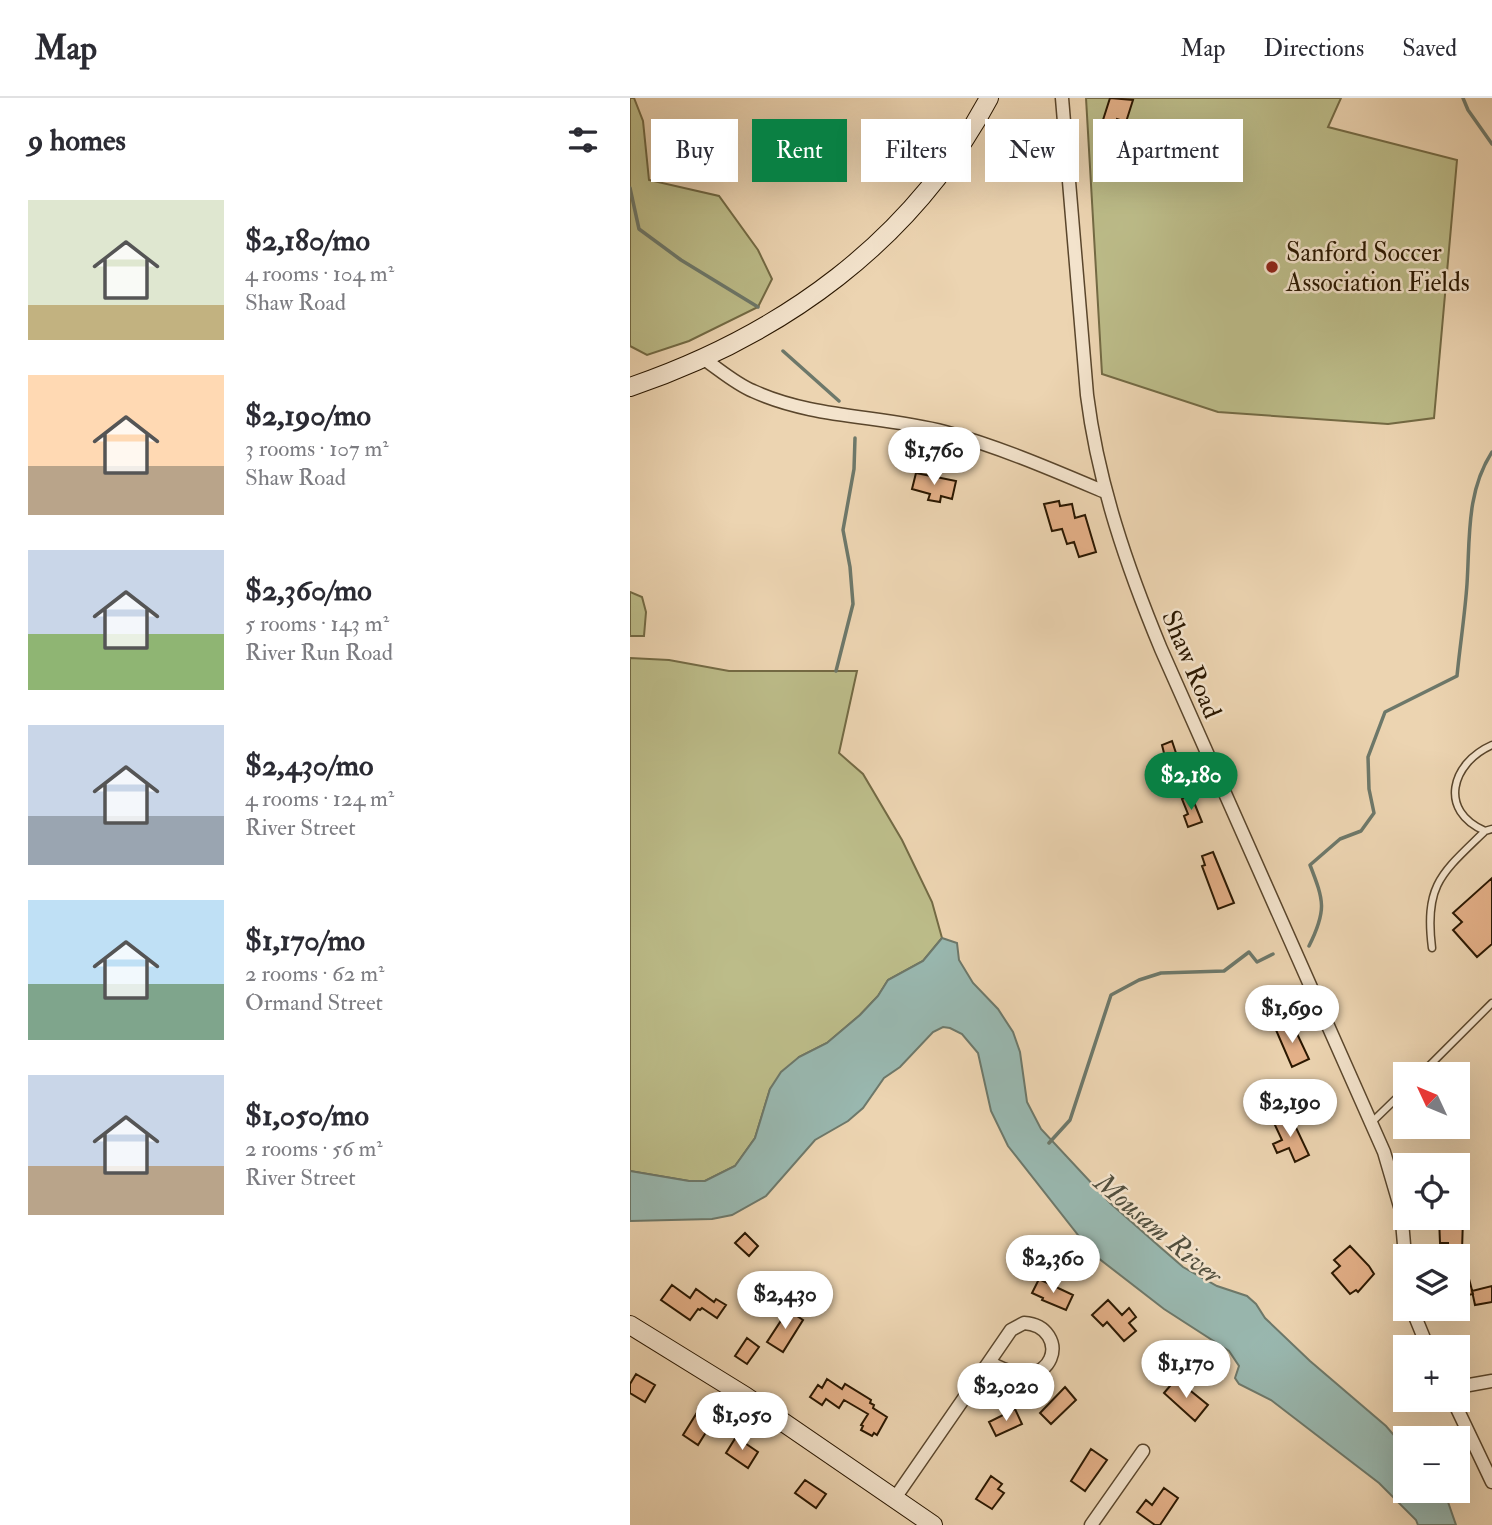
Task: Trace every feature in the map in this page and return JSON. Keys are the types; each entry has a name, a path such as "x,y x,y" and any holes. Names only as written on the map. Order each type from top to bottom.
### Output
{"main road":[{"path":"630,387 704,359 757,333 816,295 853,267 903,218 940,173 989,98"},
{"path":"630,1325 755,1402 933,1525"}],"street":[{"name":"Shaw Road","path":"1062,98 1087,395 1105,492 1141,600 1161,649 1333,1040 1372,1122 1396,1189 1404,1244"},
{"path":"704,359 751,391 794,407 900,422 945,432 1045,467 1105,492"},
{"path":"895,1498 1005,1337 1018,1325 1034,1324 1048,1334 1052,1352 1046,1364 1035,1374 1007,1372 989,1362"},
{"path":"1470,1385 1492,1381"},
{"path":"1459,1412 1492,1482"},
{"path":"1091,1525 1143,1451"}],"lane":[{"path":"1432,948 1428,921 1432,893 1448,866 1489,830 1462,817 1456,788 1461,769 1477,752 1492,745"},
{"path":"1433,1062 1492,1003"},
{"path":"1372,1122 1393,1102"}],"green space":[{"path":"630,98 634,98 643,121 649,180 719,196 758,250 772,279 758,307 689,341 647,355 630,346"},
{"name":"Sanford Soccer Association Fields","path":"1086,98 1341,98 1328,127 1457,160 1434,418 1388,424 1218,412 1102,374"},
{"path":"630,592 642,597 646,612 644,636 630,636"},
{"path":"630,658 669,660 729,671 857,671 839,753 863,774 902,840 932,902 942,938 923,961 888,980 878,996 860,1015 827,1043 799,1057 770,1089 755,1138 735,1166 705,1181 689,1181 630,1171"}],"water":[{"path":"942,938 957,943 959,960 973,983 998,1009 1013,1032 1020,1052 1027,1102 1041,1129 1110,1203 1183,1267 1217,1286 1247,1296 1265,1318 1310,1361 1386,1426 1393,1434 1393,1497 1379,1483 1271,1400 1239,1384 1235,1378 1239,1366 1229,1351 1164,1309 1093,1254 1008,1146 991,1111 978,1053 962,1034 950,1028 943,1027 933,1032 900,1067 884,1078 863,1108 848,1121 815,1140 766,1196 732,1215 712,1219 630,1221 630,1171 689,1181 705,1181 735,1166 755,1138 770,1089 781,1072 799,1057 827,1043 860,1015 878,996 888,980 923,961"},
{"path":"1399,1503 1448,1503 1456,1525 1418,1525"}],"building":[{"path":"1110,98 1133,100 1127,119 1103,119"},
{"path":"916,473 956,481 952,499 941,496 940,502 928,500 930,494 912,489"},
{"path":"1059,501 1060,506 1072,504 1075,518 1085,515 1096,552 1079,557 1074,542 1067,544 1062,529 1052,531 1044,504"},
{"path":"1172,741 1180,765 1168,769 1162,745"},
{"path":"1191,795 1202,822 1188,827 1184,816 1188,814 1182,799"},
{"path":"1213,852 1234,903 1218,909 1202,866 1205,865 1202,856"},
{"path":"1492,878 1492,944 1477,957 1453,930 1462,922 1453,913"},
{"path":"1292,1023 1309,1059 1292,1067 1276,1030"},
{"path":"1290,1115 1309,1155 1295,1162 1289,1148 1277,1153 1273,1144 1282,1140 1274,1123"},
{"path":"1439,1230 1463,1230 1462,1244 1440,1243"},
{"path":"745,1233 758,1246 749,1256 735,1243"},
{"path":"1350,1246 1374,1274 1358,1292 1356,1290 1350,1294 1332,1273 1340,1266 1334,1260"},
{"path":"1039,1279 1073,1295 1066,1310 1032,1293"},
{"path":"672,1285 690,1298 696,1289 714,1302 716,1299 726,1305 717,1318 702,1308 698,1309 690,1320 661,1300"},
{"path":"1492,1286 1492,1302 1475,1305 1472,1291"},
{"path":"1108,1300 1122,1315 1129,1308 1136,1317 1129,1323 1136,1331 1124,1341 1107,1322 1103,1326 1092,1315"},
{"path":"788,1310 803,1320 783,1352 767,1342"},
{"path":"747,1338 759,1347 747,1364 735,1356"},
{"path":"636,1374 655,1385 645,1402 630,1393 630,1384"},
{"path":"827,1379 842,1389 845,1384 871,1400 873,1408 887,1417 877,1435 874,1433 872,1436 861,1430 868,1414 844,1400 839,1408 826,1399 822,1405 810,1397 818,1385 822,1388"},
{"path":"1176,1379 1208,1405 1195,1421 1164,1393"},
{"path":"1065,1387 1076,1400 1051,1424 1040,1413"},
{"path":"1015,1409 1022,1424 996,1436 989,1422"},
{"path":"698,1411 713,1421 698,1445 683,1435"},
{"path":"736,1437 758,1452 748,1468 726,1453"},
{"path":"1091,1449 1107,1460 1085,1491 1071,1481"},
{"path":"991,1476 1002,1484 998,1489 1004,1493 992,1509 976,1499"},
{"path":"805,1480 826,1494 816,1508 795,1493"},
{"path":"1164,1488 1178,1498 1160,1525 1155,1525 1137,1512 1146,1500 1152,1505"}],"waterway":[{"path":"1463,98 1468,110 1492,144"},
{"path":"630,188 639,229 681,260 758,307"},
{"path":"783,351 839,401"},
{"path":"836,671 853,604 843,530 854,469 855,438"},
{"path":"1309,946 1319,923 1322,905 1310,865 1340,839 1361,831 1374,813 1369,789 1368,757 1385,712 1457,676 1473,499 1492,452"},
{"path":"1049,1143 1070,1120 1111,995 1139,980 1161,973 1224,971 1249,952 1257,962 1273,954"}],"place":[{"name":"Sanford Soccer Association Fields","path":"1272,267"}],"water label":[{"name":"Mousam River","path":"1159,1228"}]}
